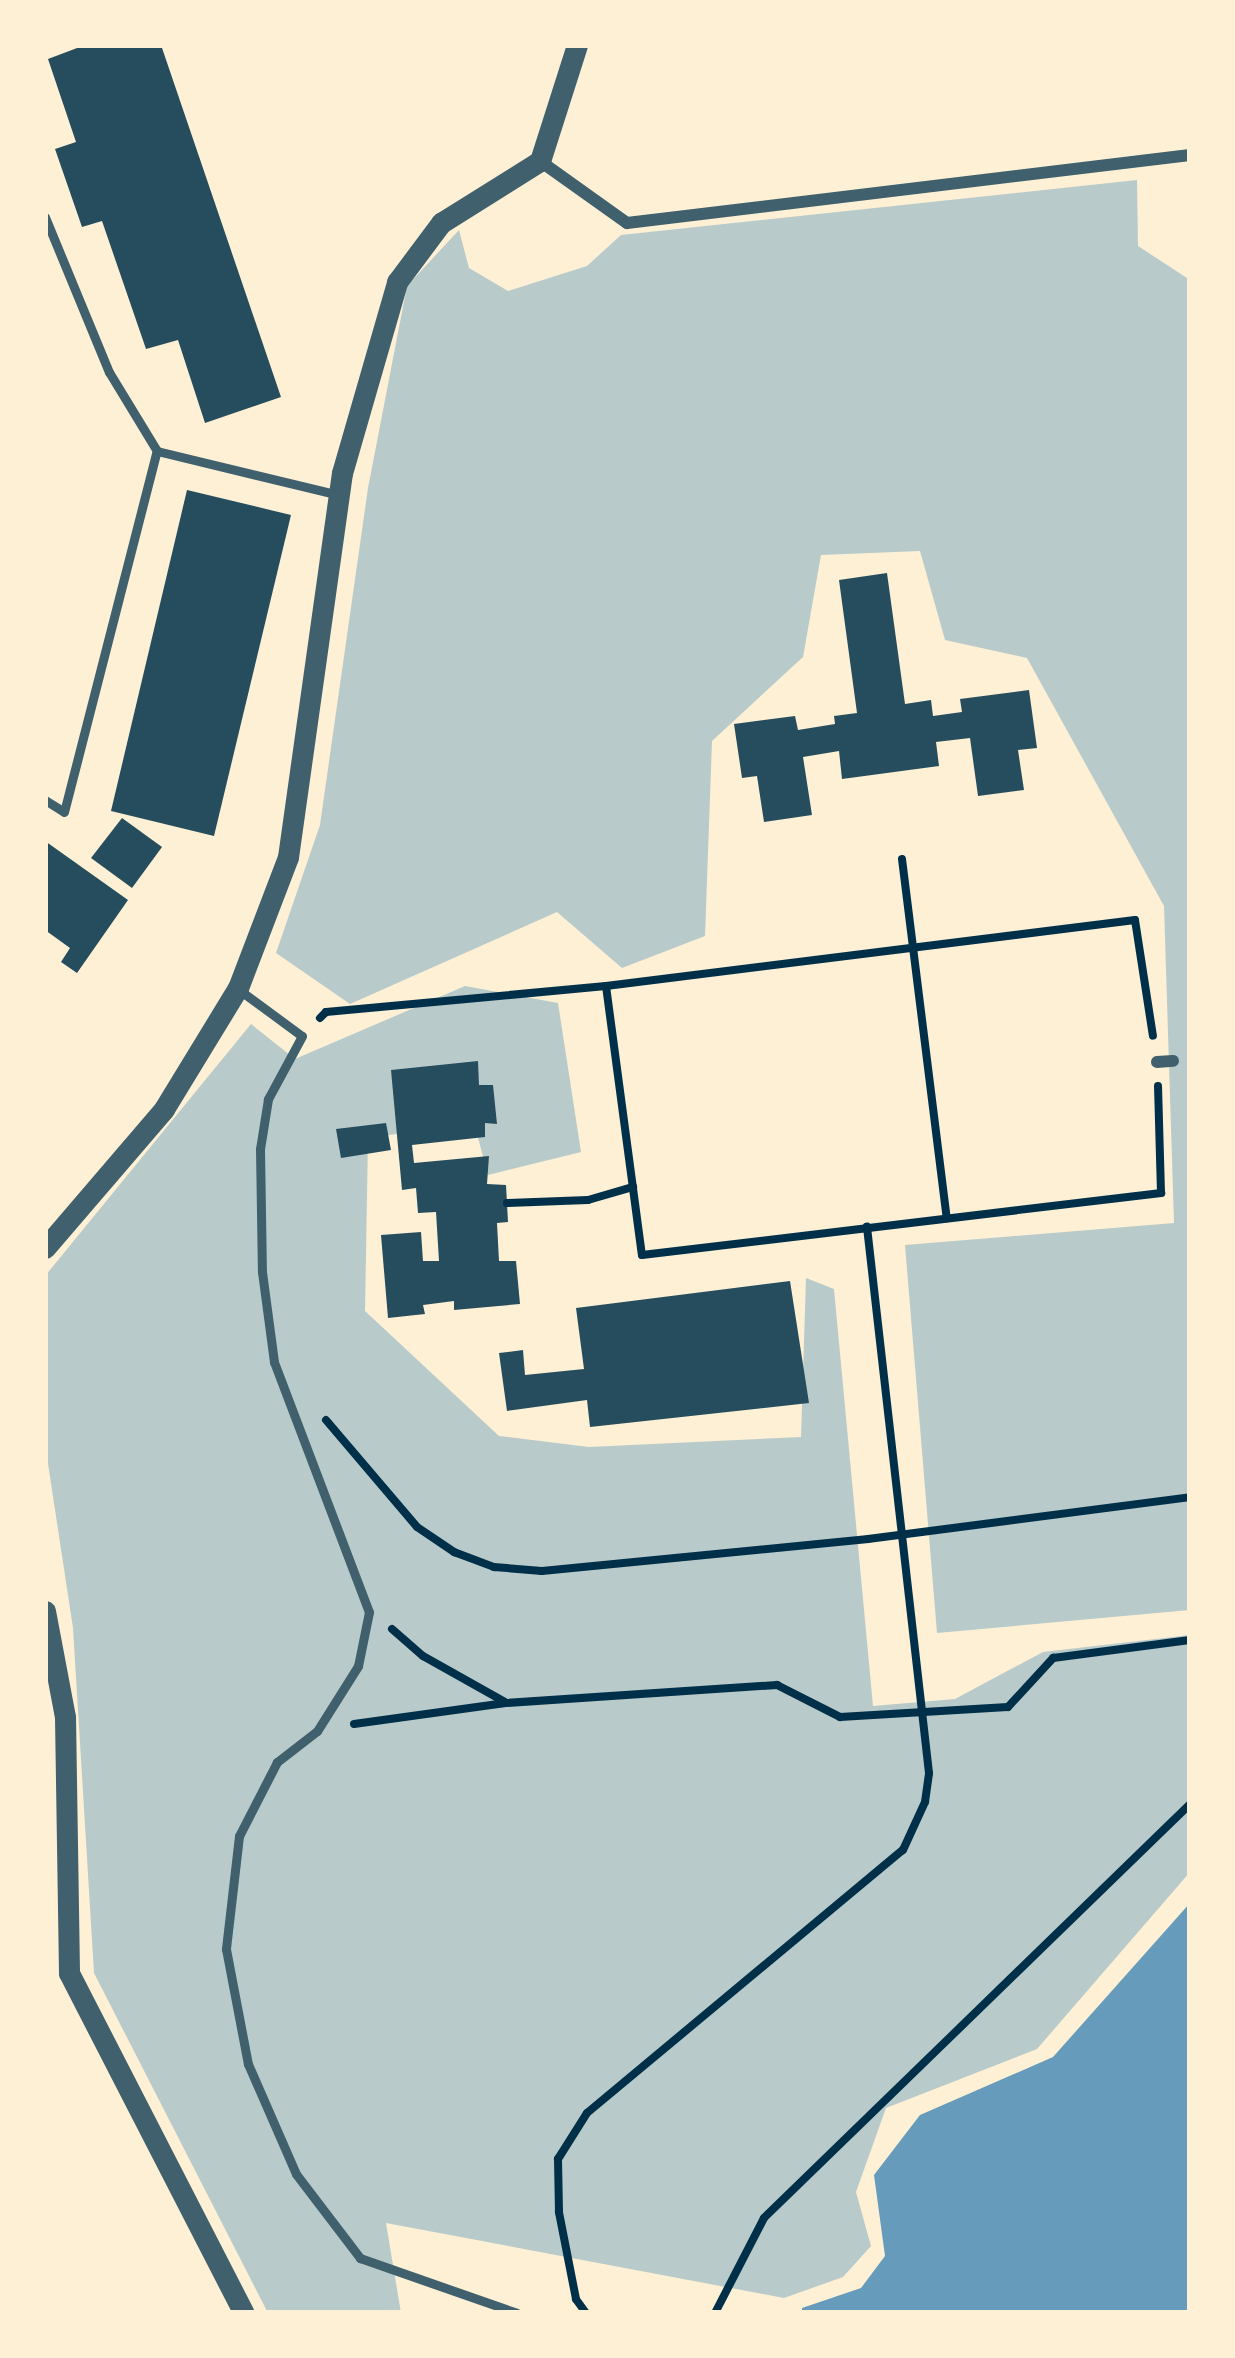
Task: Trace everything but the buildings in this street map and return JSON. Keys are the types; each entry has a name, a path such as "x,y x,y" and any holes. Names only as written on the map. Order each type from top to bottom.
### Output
{"street":[{"path":"45,1248 164,1108 238,988 288,857 339,495 397,282 441,223 540,161 577,45"},
{"path":"540,161 627,223 1190,155"},
{"path":"1157,1062 1173,1060"},
{"path":"45,1611 65,1717 69,1972 244,2313"}],"lane":[{"path":"45,217 109,372 157,451 339,495"},
{"path":"45,800 64,812 157,451"},
{"path":"238,988 302,1036 268,1100 260,1149 262,1272 274,1362 369,1612 358,1666 317,1731 277,1762 239,1836 226,1949 248,2064 296,2174 360,2258 517,2313"}],"path":[{"path":"902,860 947,1218"},
{"path":"302,1036 326,1012 605,986 1135,920 1157,1062 1161,1193 642,1255 605,986"},
{"path":"507,1203 588,1200 633,1186"},
{"path":"586,2313 576,2300 559,2212 559,2159 587,2113 903,1850 925,1802 929,1773 867,1227"},
{"path":"283,1389 316,1406 417,1527 454,1552 494,1567 542,1571 901,1534 1190,1497"},
{"path":"369,1612 423,1656 506,1702"},
{"path":"317,1731 506,1702 777,1685 840,1717 1008,1707 1053,1658 1190,1640"},
{"path":"715,2313 764,2218 1190,1804"}],"shaded area":[{"path":"1137,180 1138,246 1190,280 1190,1610 937,1633 905,1245 1174,1223 1164,906 1027,658 945,640 920,551 821,555 803,657 712,741 705,936 622,968 557,912 350,1004 276,953 320,825 368,488 407,286 459,230 469,268 508,291 587,266 621,235"},
{"path":"465,986 558,1003 581,1152 488,1175 474,1123 368,1138 365,1311 499,1436 589,1447 801,1437 806,1278 834,1289 873,1706 955,1699 1043,1652 1190,1635 1190,1872 1037,2049 886,2108 856,2192 871,2246 843,2277 784,2298 386,2223 401,2313 268,2313 94,1973 73,1628 45,1444 45,1276 251,1024 295,1059"}],"water":[{"path":"1190,1903 1190,2313 802,2313 802,2308 861,2288 885,2256 874,2175 920,2115 1053,2057"}]}
